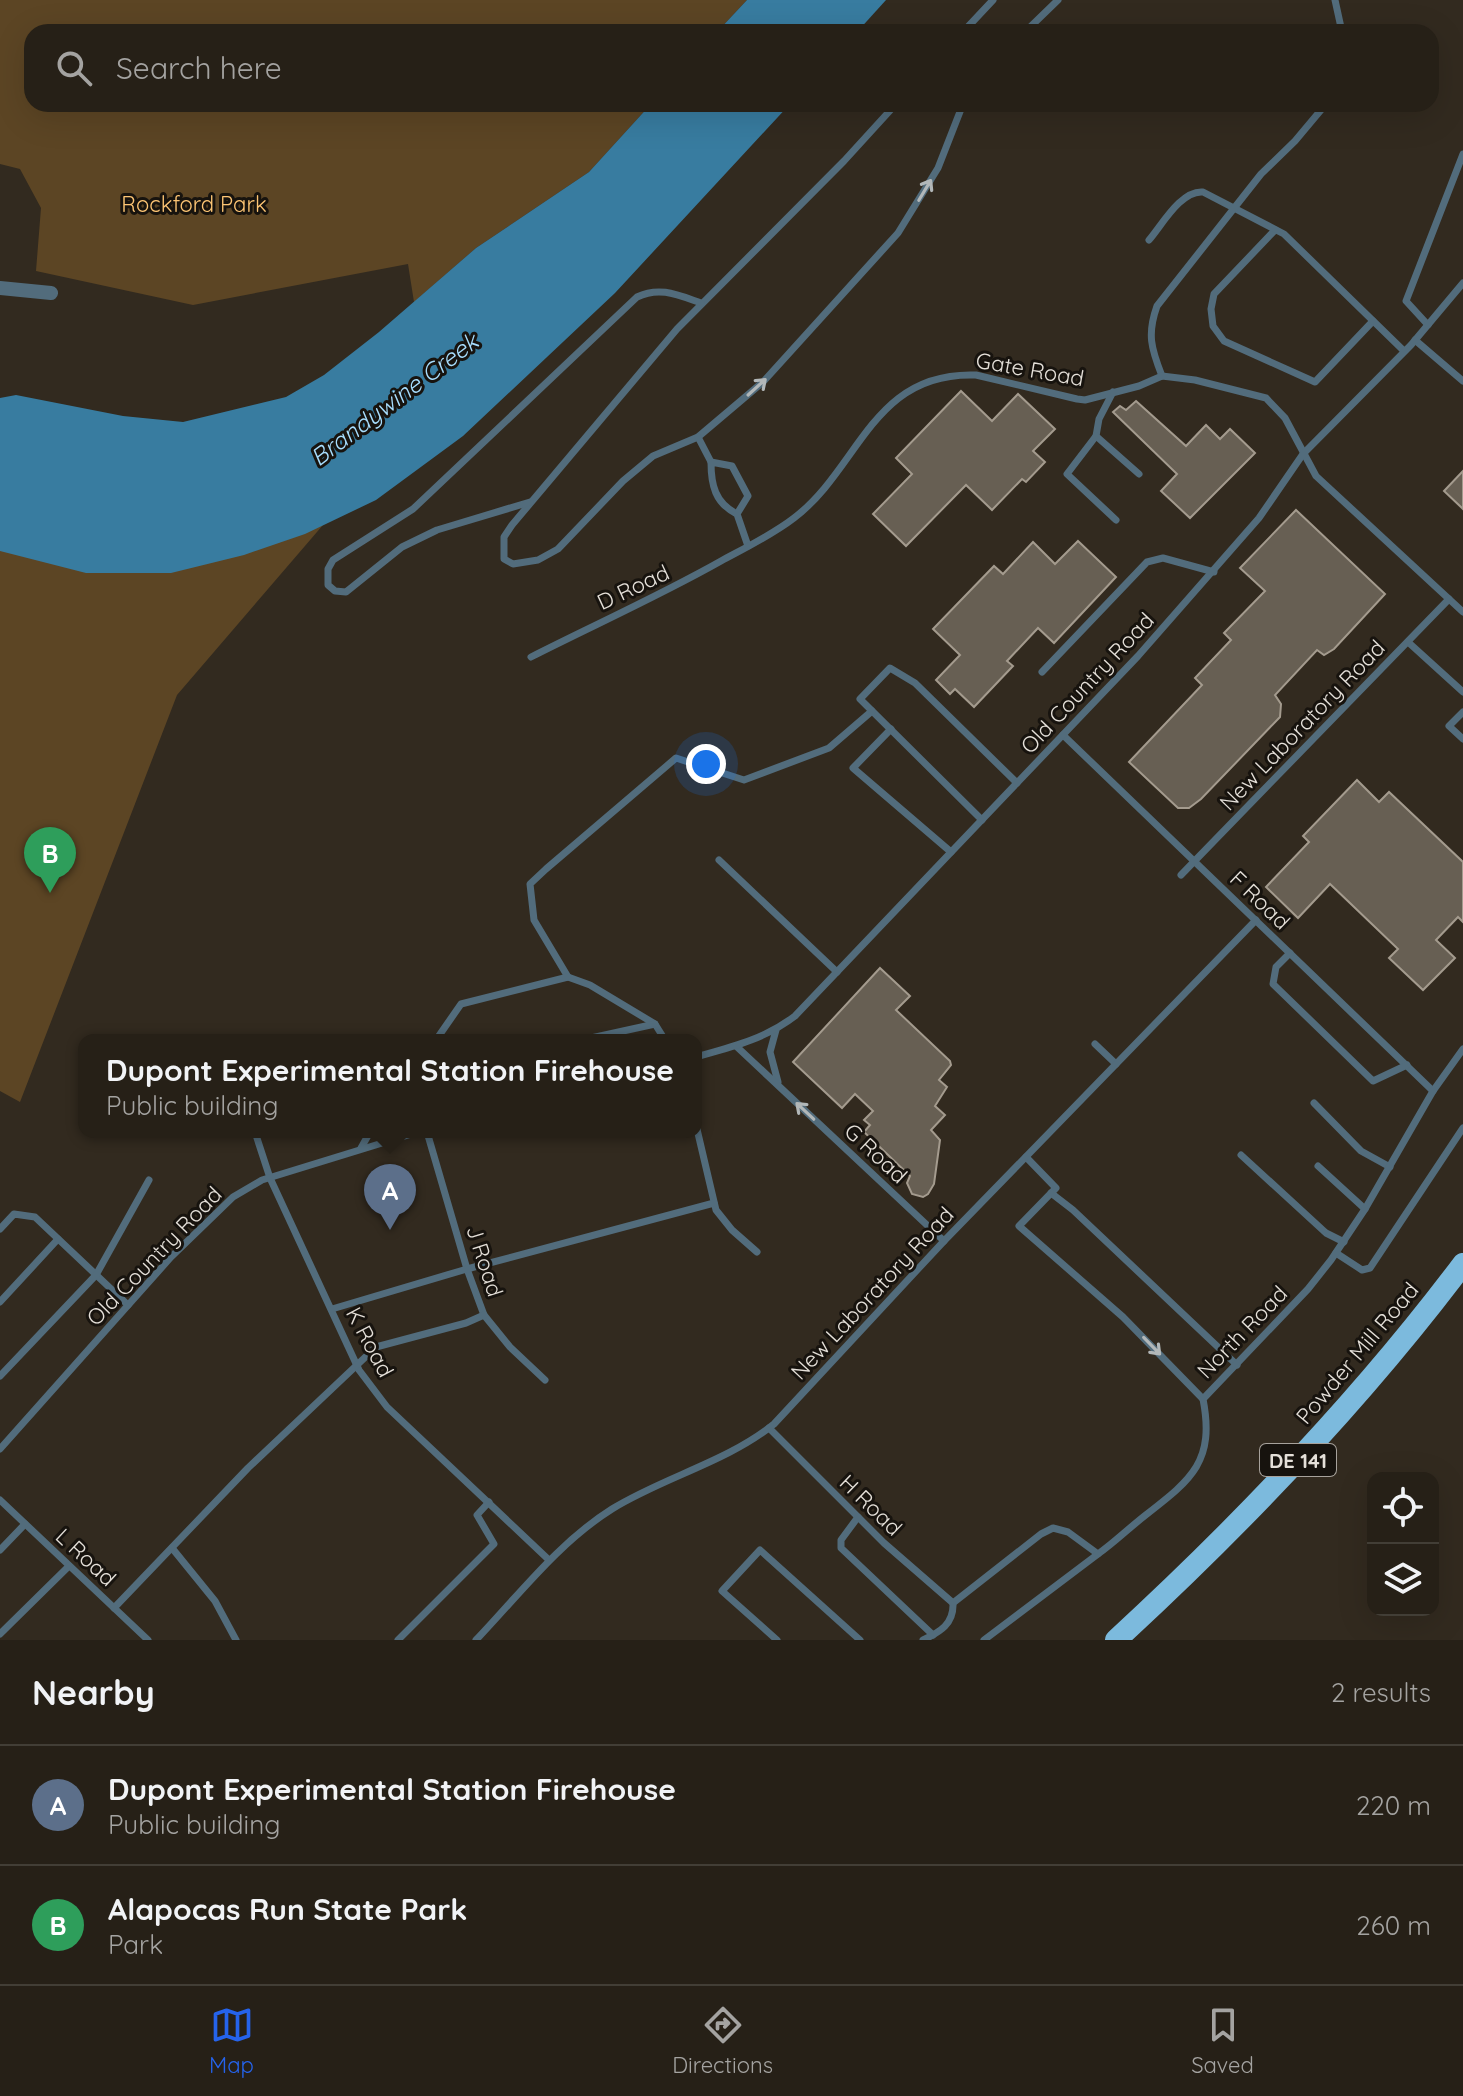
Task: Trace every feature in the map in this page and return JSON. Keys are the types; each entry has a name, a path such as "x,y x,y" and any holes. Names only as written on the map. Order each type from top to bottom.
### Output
{"highway":[{"name":"Powder Mill Road","path":"1116,1640 1240,1523 1322,1435 1463,1264"}],"street":[{"path":"0,288 51,293"}],"lane":[{"path":"970,24 993,0"},
{"path":"1033,24 1058,0"},
{"path":"1335,0 1340,24"},
{"path":"889,112 677,329 504,537 504,559 513,564 538,560 558,549 623,481 653,456 698,437 763,382 898,233 938,168 960,112"},
{"path":"1162,376 1152,350 1150,326 1157,306 1261,174 1319,112"},
{"path":"1428,325 1406,301 1463,154"},
{"path":"1149,240 1187,196 1196,191 1203,192 1284,234 1404,351"},
{"path":"1275,230 1214,294 1211,309 1213,326 1224,341 1315,382 1373,321"},
{"name":"Old Country Road","path":"702,1055 776,1030 795,1016 1214,572 1259,518 1303,454 1415,340 1463,283"},
{"path":"532,501 437,530 402,547 346,592 335,591 328,585 328,569 333,560 413,509 637,297 652,290 669,292 701,303"},
{"path":"1415,340 1463,381"},
{"name":"Gate Road","path":"748,546 795,518 832,479 870,424 884,410 936,379 976,375 1085,400 1139,386 1162,376 1195,380 1266,398 1285,418 1316,476 1463,612"},
{"path":"1113,392 1099,419 1096,436 1067,474 1116,520"},
{"path":"1096,436 1139,474"},
{"path":"698,437 711,462 711,480 723,506 737,514 748,546"},
{"path":"711,462 732,466 748,496 737,514"},
{"name":"D Road","path":"531,657 683,584 748,546"},
{"path":"1042,672 1147,562 1163,558 1214,572"},
{"name":"New Laboratory Road","path":"1181,875 1449,599"},
{"path":"1408,642 1463,692"},
{"path":"982,820 860,699 890,668 915,683 1017,783"},
{"path":"568,977 534,920 530,884 546,869 676,758 744,780 829,748 872,711"},
{"path":"1463,712 1449,726 1463,739"},
{"path":"891,729 853,768 951,852"},
{"name":"F Road","path":"1063,735 1433,1091"},
{"path":"719,860 837,972"},
{"name":"New Laboratory Road","path":"476,1640 549,1560 613,1509 769,1428 944,1241 1256,920"},
{"path":"1290,953 1276,967 1273,984 1347,1058 1373,1081 1407,1065"},
{"path":"440,1034 461,1004 568,977 590,985 655,1024 661,1034"},
{"path":"609,1034 655,1024"},
{"path":"776,1030 770,1052 776,1078 783,1090"},
{"path":"1095,1044 1116,1064"},
{"name":"G Road","path":"736,1046 944,1241"},
{"name":"North Road","path":"984,1640 1098,1554 1193,1475 1206,1437 1203,1399 1308,1289 1336,1253 1433,1091 1463,1049"},
{"path":"1314,1103 1361,1151 1390,1167"},
{"path":"1336,1253 1362,1270 1370,1268 1463,1128"},
{"name":"K Road","path":"257,1138 270,1178 356,1363 372,1388 387,1407 549,1560"},
{"path":"361,1148 367,1138"},
{"name":"Old Country Road","path":"0,1449 171,1257 233,1197 270,1178 397,1138"},
{"name":"J Road","path":"429,1138 467,1269 484,1315 495,1331 545,1380"},
{"path":"699,1138 716,1210 732,1230 757,1252"},
{"path":"1241,1155 1271,1186 1326,1233 1344,1242"},
{"path":"1026,1157 1056,1188 1019,1226 1123,1317 1203,1399"},
{"path":"1318,1166 1365,1209"},
{"path":"0,1376 96,1275 149,1180"},
{"path":"1051,1193 1073,1210 1237,1365"},
{"path":"332,1309 467,1269 714,1203"},
{"path":"0,1229 14,1214 35,1217 128,1305"},
{"path":"0,1302 58,1239"},
{"path":"114,1608 248,1468 376,1347 466,1323 484,1315"},
{"name":"H Road","path":"769,1428 858,1517 953,1603"},
{"name":"L Road","path":"0,1500 148,1640"},
{"path":"398,1640 494,1544 477,1515 489,1502"},
{"path":"858,1517 841,1540 841,1548 933,1635"},
{"path":"0,1550 25,1524"},
{"path":"923,1640 948,1623 953,1603 1053,1528 1068,1532 1098,1554"},
{"path":"172,1548 215,1601 236,1640"},
{"path":"777,1640 722,1591 760,1550 860,1640"},
{"path":"0,1634 69,1566"}],"green space":[{"name":"Rockford Park","path":"0,0 747,0 724,24 24,24 24,112 644,112 589,172 476,248 414,302 408,264 193,305 36,271 41,208 20,169 0,164"},
{"path":"0,457 304,501 323,525 177,695 20,1102 0,1091"}],"water":[{"path":"747,0 886,0 864,24 724,24"},
{"name":"Brandywine Creek","path":"644,112 783,112 615,293 463,436 376,500 305,534 244,555 171,573 86,573 0,551 0,398 16,395 123,416 183,422 286,397 324,375 379,332 476,248 589,172"}],"building":[{"path":"961,391 992,421 1018,394 1055,429 1033,451 1045,462 1026,482 1022,479 992,510 966,485 906,546 873,514 912,474 896,458"},
{"path":"1136,401 1186,446 1206,425 1220,439 1230,429 1255,453 1190,518 1161,491 1177,474 1113,412 1120,406 1126,410"},
{"path":"1463,471 1463,509 1444,491"},
{"path":"1296,510 1385,594 1334,649 1324,655 1317,650 1275,695 1281,704 1280,717 1201,799 1189,808 1178,808 1129,762 1202,685 1195,678 1231,640 1224,633 1265,591 1240,568"},
{"path":"1078,541 1116,577 1054,643 1038,628 1007,661 1013,666 974,707 955,689 950,694 936,680 960,655 933,629 994,566 1003,574 1033,542 1055,564"},
{"path":"1357,780 1379,802 1389,792 1463,862 1463,922 1458,917 1436,940 1455,958 1423,990 1389,958 1398,949 1330,884 1298,918 1266,887 1309,842 1303,836"},
{"path":"880,968 910,996 896,1010 951,1065 939,1080 947,1087 935,1106 945,1115 931,1130 940,1140 934,1184 923,1197 912,1194 907,1183 910,1176 864,1132 870,1125 864,1120 873,1111 855,1094 842,1108 793,1062"}],"place":[{"name":"Alapocas Run State Park","path":"50,893"},
{"name":"Dupont Experimental Station Firehouse","path":"390,1230"}]}
